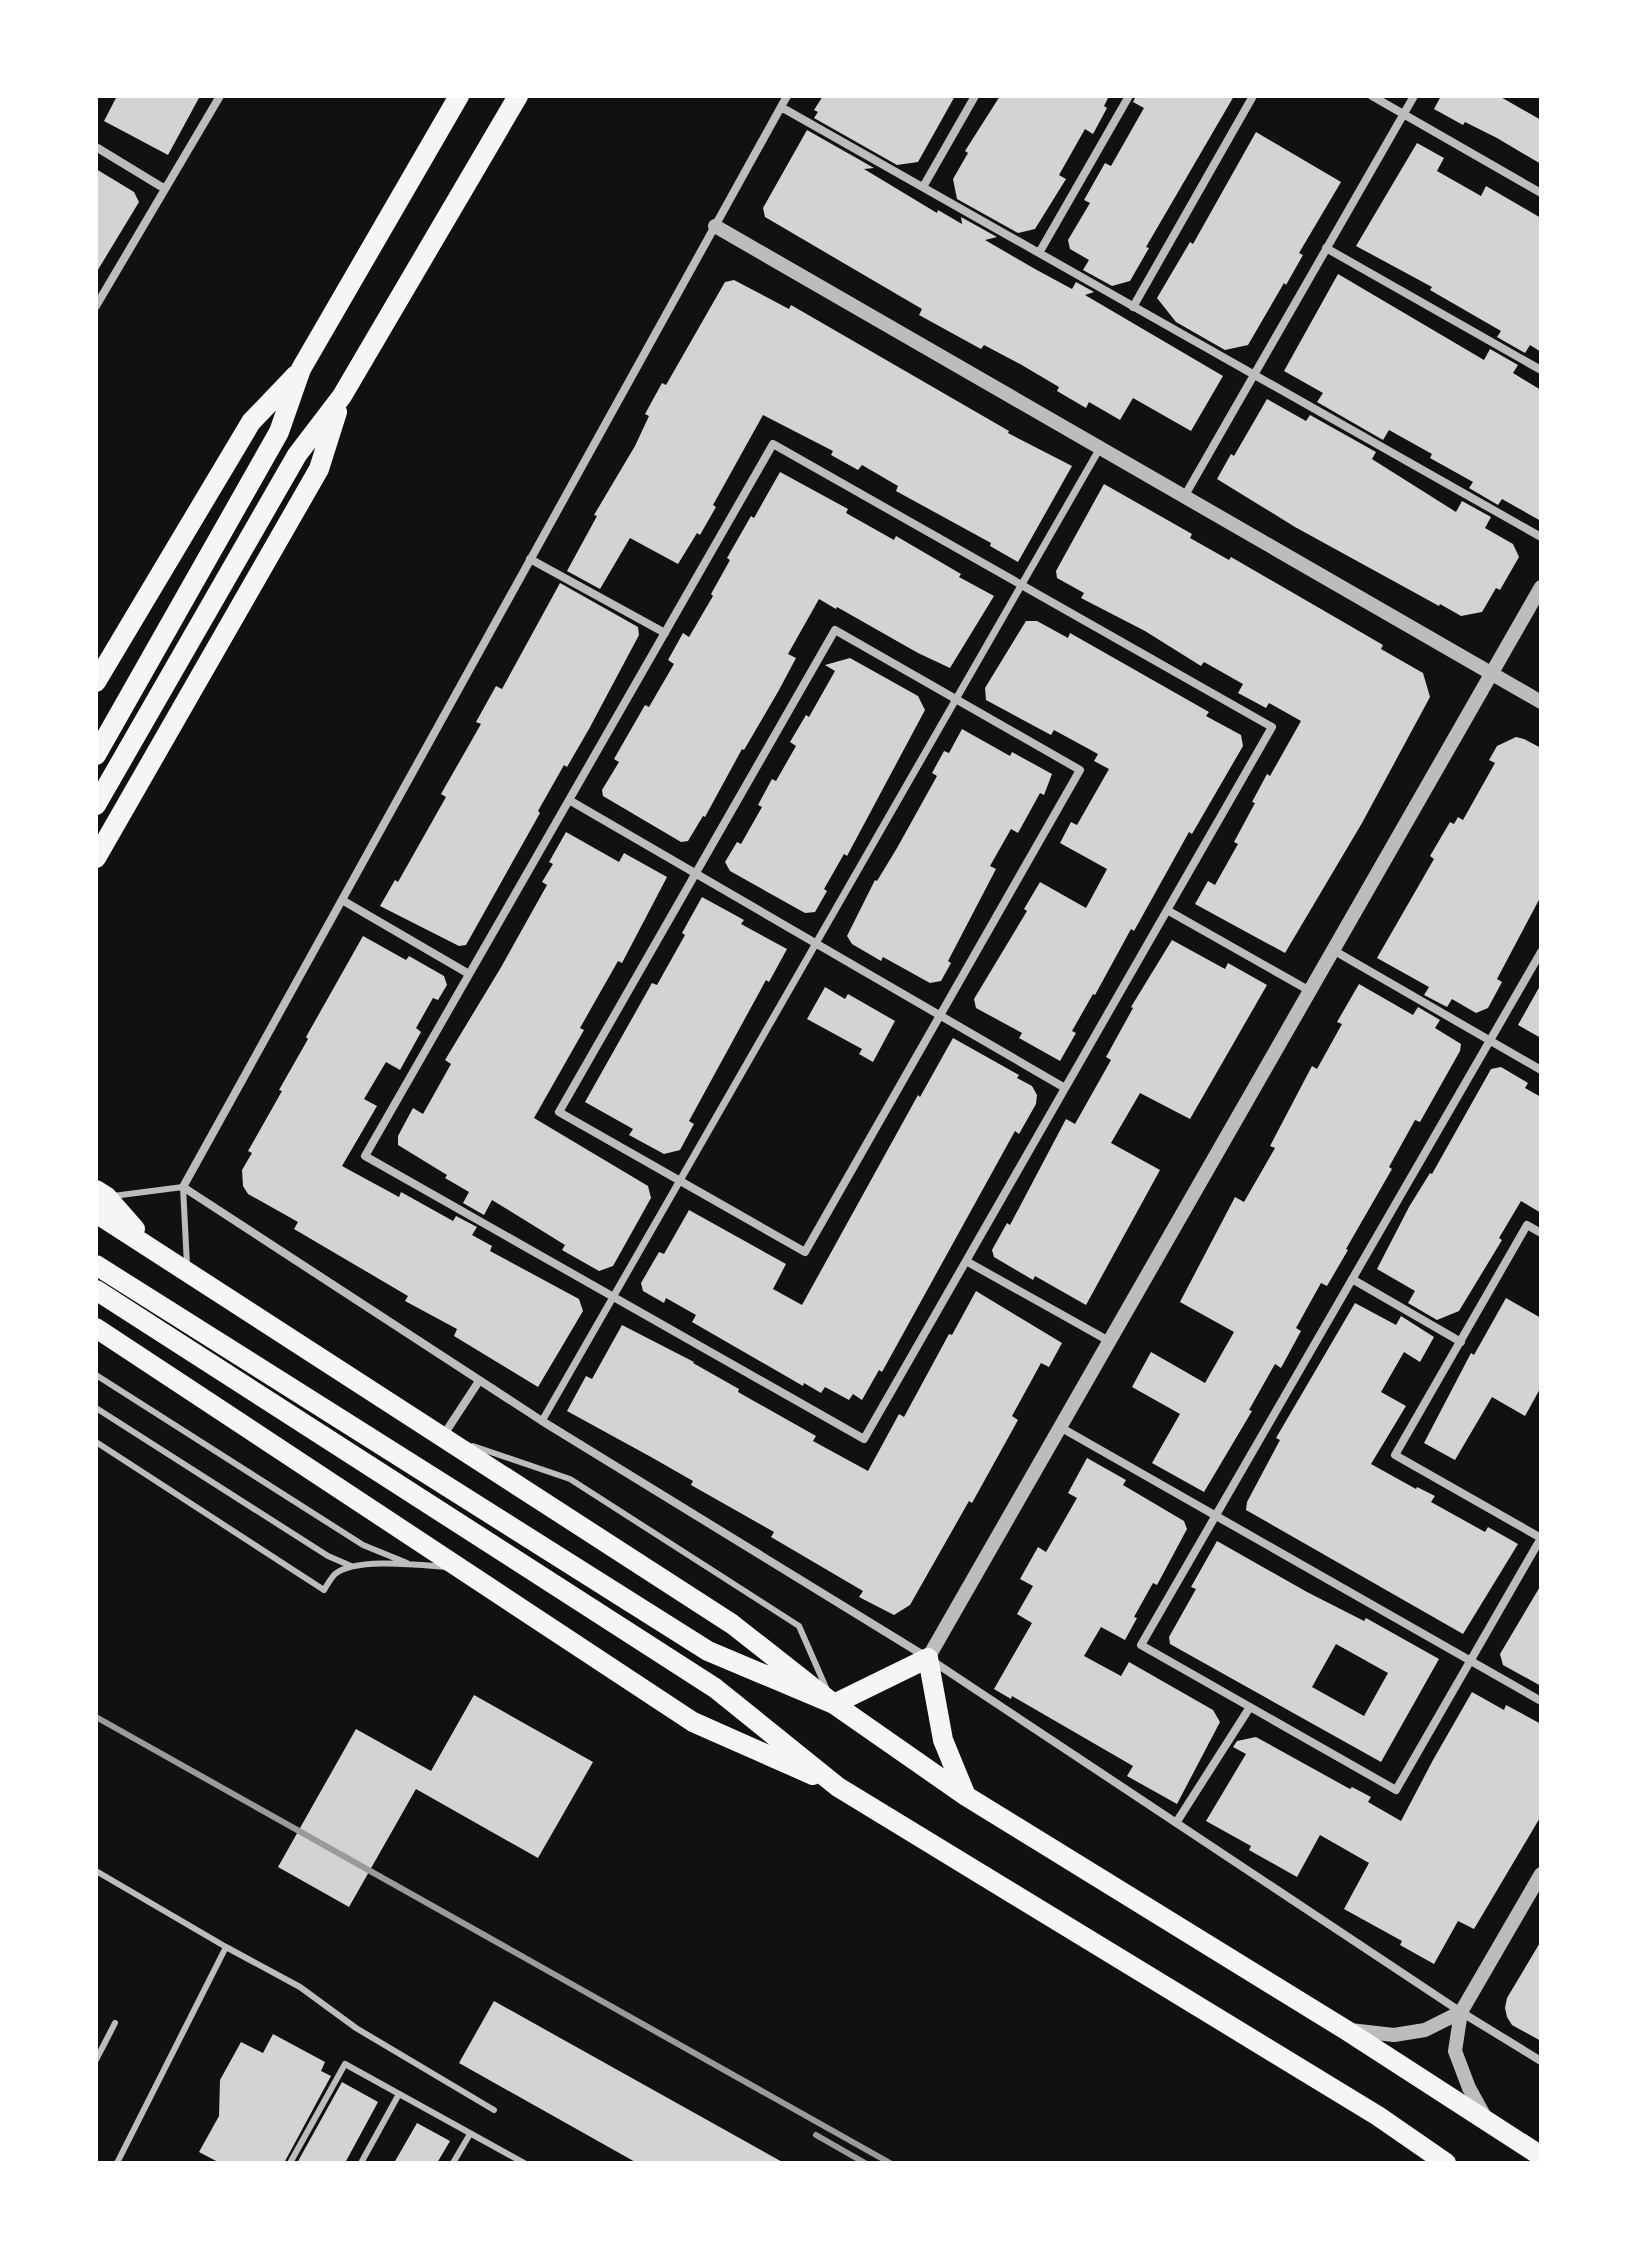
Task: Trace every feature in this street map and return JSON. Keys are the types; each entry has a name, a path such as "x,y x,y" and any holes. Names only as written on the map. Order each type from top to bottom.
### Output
{"main road":[{"path":"96,755 279,432 301,369 459,96"},
{"path":"96,805 297,455 342,396 518,96"},
{"path":"96,682 251,422 301,369"},
{"path":"96,858 319,469 342,396"},
{"path":"100,1200 148,1244 188,1273 732,1624 834,1704 966,1796 1346,2030 1541,2156"},
{"path":"96,1265 708,1651 834,1704 928,1658 943,1740 966,1796"},
{"path":"96,1290 715,1688 838,1787"},
{"path":"96,1328 693,1722 838,1787 1364,2107 1446,2163"}],"street":[{"path":"96,306 220,96"},
{"path":"787,96 183,1187 542,1421 928,1658 1461,2012 1541,2061"},
{"path":"923,187 975,96"},
{"path":"1039,253 1129,96"},
{"path":"1133,307 1253,96"},
{"path":"1372,96 1541,193"},
{"path":"1184,497 1414,96"},
{"path":"781,107 1541,537"},
{"path":"96,147 165,189"},
{"path":"715,226 1541,702"},
{"path":"1326,248 1541,370"},
{"path":"773,444 1021,585 1272,727 864,1439 365,1156 773,444"},
{"path":"542,1421 1100,448"},
{"path":"530,559 665,633"},
{"path":"928,1658 1541,587"},
{"path":"835,630 956,699 1080,770 805,1252 559,1112 835,630"},
{"path":"569,800 1065,1088"},
{"path":"342,900 469,974"},
{"path":"1167,910 1310,991"},
{"path":"1333,950 1541,1070"},
{"path":"1541,952 1141,1645 1396,1790 1541,1538 1395,1455 1527,1225 1541,1233"},
{"path":"966,1261 1109,1341"},
{"path":"1352,1279 1461,1342"},
{"path":"441,1435 479,1381"},
{"path":"1060,1427 1541,1701"},
{"path":"1176,1823 1250,1707"},
{"path":"1488,2122 1469,2088 1455,2051 1461,2012 1541,1874"},
{"path":"1346,2030 1394,2035 1425,2030 1461,2012"}],"lane":[{"path":"100,1200 183,1187 188,1273"},
{"path":"96,1375 363,1545 413,1565"},
{"path":"96,1408 328,1556 351,1566 460,1568"},
{"path":"441,1435 570,1479 799,1626 834,1704"},
{"path":"96,1442 324,1590 335,1574 351,1566"},
{"path":"96,1871 300,1987 356,2028 494,2110"},
{"path":"117,2163 226,1947"},
{"path":"96,2060 115,2023"},
{"path":"290,2163 345,2064 524,2163"},
{"path":"361,2163 399,2094"},
{"path":"453,2163 470,2134"}],"building":[{"path":"117,96 200,96 168,155 104,121"},
{"path":"823,96 955,96 918,162 897,165 814,118 818,112 814,110"},
{"path":"1000,96 1109,96 1104,106 1107,108 1093,134 1085,129 1059,175 1066,179 1035,229 1018,233 957,199 953,179 968,153 965,151"},
{"path":"1136,96 1234,96 1146,247 1149,248 1130,281 1112,286 1083,270 1089,260 1070,249 1068,240 1090,203 1084,200 1105,163 1111,166 1144,108 1133,102"},
{"path":"1441,96 1499,96 1541,120 1541,164 1497,138 1465,122 1463,125 1434,109"},
{"path":"807,130 874,168 864,169 937,213 938,210 962,224 961,217 997,237 985,240 1035,269 1072,289 1076,282 1094,292 1085,295 1223,376 1191,431 1133,398 1120,420 1089,402 1086,408 1057,391 1059,387 1020,364 984,345 981,349 919,315 922,309 765,217 763,208"},
{"path":"1256,132 1341,182 1299,253 1303,255 1286,285 1284,283 1248,345 1225,350 1176,322 1157,298 1190,242 1193,244"},
{"path":"1417,143 1444,158 1437,171 1481,196 1486,186 1541,218 1541,352 1530,345 1525,353 1497,337 1501,331 1430,290 1432,287 1356,246"},
{"path":"96,169 134,192 139,202 96,273"},
{"path":"1338,274 1484,360 1490,349 1518,365 1513,373 1541,390 1541,521 1502,499 1498,505 1469,488 1473,482 1389,430 1383,440 1317,402 1323,393 1284,371"},
{"path":"734,280 789,309 791,305 1008,433 1072,466 1018,562 990,546 991,543 896,491 898,486 862,465 858,470 831,455 833,451 763,415 713,505 716,507 678,564 630,538 600,589 567,571 597,516 594,515 635,446 649,416 645,414 662,383 666,385 725,282"},
{"path":"1267,399 1306,421 1310,415 1376,452 1372,459 1456,512 1462,501 1491,517 1485,528 1513,544 1519,557 1500,590 1496,588 1482,612 1461,616 1439,606 1295,527 1217,479"},
{"path":"780,472 848,509 846,513 894,540 896,536 994,596 950,668 819,599 788,654 796,658 779,690 705,817 688,841 681,842 603,796 602,790 619,762 614,759 645,705 649,707 674,664 668,660 683,633 689,637 713,596 711,594 730,560 727,558"},
{"path":"1104,484 1192,534 1190,538 1229,560 1231,557 1383,645 1381,649 1423,673 1430,697 1362,823 1285,953 1195,904 1208,881 1215,885 1238,844 1234,842 1255,803 1252,802 1301,721 1269,703 1266,708 1238,693 1243,684 1204,662 1201,666 1145,631 1081,598 1084,593 1057,578 1056,571"},
{"path":"560,583 638,627 639,635 589,729 538,811 540,813 466,945 459,946 380,906 395,880 398,882 446,797 441,794 481,724 476,722 496,686 502,689"},
{"path":"1026,621 1037,621 1068,638 1070,633 1209,712 1206,716 1241,735 1243,746 1192,834 1189,832 1134,931 1131,929 1093,994 1072,1031 1076,1033 1060,1061 1019,1038 1022,1033 976,1008 974,999 1027,911 1024,909 1040,882 1086,908 1107,869 1060,843 1071,822 1077,825 1109,769 1094,761 1098,754 1054,730 1051,735 986,700 985,688"},
{"path":"850,658 918,696 925,710 847,856 844,854 824,889 827,891 815,912 805,913 730,871 725,862 737,842 741,844 762,807 758,805 772,779 776,781 796,746 790,742 806,715 809,717 835,671 825,665"},
{"path":"962,729 1010,756 1012,752 1052,774 1044,795 1040,793 1018,833 1011,829 990,866 996,869 948,961 951,963 941,981 930,983 883,957 881,961 852,944 847,936 875,880 897,848 937,776 932,773 944,751 949,753"},
{"path":"1516,737 1541,748 1541,896 1497,979 1502,982 1488,1008 1476,1013 1452,999 1447,1007 1424,995 1429,987 1377,958 1434,859 1430,856 1450,822 1454,824 1458,817 1463,820 1495,763 1489,760 1497,746"},
{"path":"566,832 619,862 624,853 667,877 622,963 618,961 580,1028 584,1030 534,1118 648,1186 651,1198 613,1266 599,1271 562,1250 565,1245 492,1200 484,1215 463,1203 469,1192 398,1145 398,1136 413,1108 423,1114 451,1064 445,1060 547,885 542,882 553,864 549,862"},
{"path":"702,897 744,920 741,924 787,949 769,982 766,980 689,1121 694,1124 680,1150 664,1154 629,1135 633,1129 585,1102 652,983 657,985"},
{"path":"363,936 406,960 409,956 444,976 447,985 438,1000 433,998 416,1028 421,1032 400,1070 386,1062 364,1099 377,1106 342,1166 399,1197 401,1192 453,1221 456,1216 477,1227 472,1235 492,1246 490,1251 579,1299 583,1311 538,1387 454,1336 457,1329 405,1301 408,1296 294,1229 298,1222 248,1194 243,1186 242,1170 252,1153 248,1151 282,1091 279,1090 308,1039 306,1037"},
{"path":"1172,940 1225,969 1228,963 1267,985 1190,1119 1140,1093 1111,1143 1160,1170 1086,1305 1035,1276 1033,1280 994,1257 992,1250 1007,1223 1010,1225 1066,1119 1075,1124 1111,1060 1106,1057 1131,1007"},
{"path":"1359,984 1413,1015 1418,1007 1440,1020 1435,1028 1461,1044 1460,1051 1420,1122 1415,1120 1389,1167 1392,1169 1327,1286 1321,1283 1296,1328 1301,1331 1281,1368 1275,1364 1249,1410 1252,1411 1204,1492 1152,1463 1180,1414 1132,1387 1151,1352 1205,1383 1234,1332 1180,1302 1235,1197 1244,1202 1275,1148 1270,1146 1312,1066 1317,1069 1342,1024 1337,1022"},
{"path":"1541,984 1541,1038 1518,1025"},
{"path":"825,987 845,999 848,994 895,1021 873,1062 859,1054 862,1049 807,1019"},
{"path":"953,1038 1019,1075 1017,1078 1032,1086 1037,1095 1036,1104 1019,1134 1015,1131 882,1372 879,1370 862,1400 853,1394 849,1400 825,1387 821,1393 804,1383 803,1386 692,1322 696,1315 666,1298 664,1303 643,1291 641,1283 659,1252 664,1254 689,1210 786,1264 773,1289 802,1305 918,1095 920,1097"},
{"path":"1501,1067 1528,1083 1525,1088 1541,1097 1541,1213 1521,1201 1499,1238 1502,1240 1459,1311 1437,1320 1408,1303 1415,1291 1377,1269 1409,1207 1432,1174 1491,1069"},
{"path":"976,1291 1062,1343 1049,1367 1041,1363 1012,1416 1018,1420 910,1605 894,1615 859,1597 863,1591 771,1537 774,1532 691,1485 693,1481 567,1411 586,1376 592,1379 622,1325 694,1362 739,1389 738,1392 816,1436 813,1441 868,1471 899,1414 904,1417"},
{"path":"1506,1298 1541,1318 1541,1387 1525,1416 1492,1397 1455,1460 1424,1443 1471,1353 1474,1355"},
{"path":"1355,1303 1396,1325 1401,1316 1434,1337 1420,1362 1404,1352 1381,1392 1406,1406 1371,1464 1435,1496 1431,1502 1485,1532 1488,1527 1518,1544 1463,1634 1246,1510 1247,1502 1280,1440 1276,1438"},
{"path":"1087,1458 1126,1480 1123,1485 1184,1521 1187,1529 1157,1585 1153,1583 1134,1617 1137,1618 1125,1640 1101,1627 1084,1656 1121,1676 1129,1662 1213,1710 1220,1722 1177,1804 1127,1776 1133,1766 1012,1696 1011,1699 994,1689 1032,1623 1017,1614 1033,1586 1020,1579 1038,1547 1046,1552 1077,1498 1068,1493"},
{"path":"1217,1541 1307,1592 1364,1621 1366,1618 1439,1659 1381,1762 1170,1644 1169,1637 1196,1589 1191,1587","holes":["1336,1644 1388,1673 1364,1716 1312,1687"]},
{"path":"1541,1585 1541,1686 1503,1665 1500,1654"},
{"path":"1472,1692 1504,1710 1506,1705 1541,1724 1541,1816 1474,1929 1458,1921 1434,1964 1400,1945 1402,1941 1344,1909 1369,1863 1320,1835 1297,1877 1206,1821 1246,1754 1233,1747 1237,1741 1256,1737 1350,1789 1352,1787 1371,1797 1368,1802 1401,1821"},
{"path":"474,1695 593,1762 538,1858 416,1789 349,1907 278,1867 356,1729 431,1771"},
{"path":"1541,1941 1541,2041 1512,2025 1505,2008 1507,1998"},
{"path":"494,2001 784,2163 637,2163 459,2063"},
{"path":"273,2034 325,2062 321,2071 331,2076 284,2163 220,2163 199,2152 219,2116 220,2080 241,2042 263,2053"},
{"path":"342,2082 378,2102 345,2163 297,2163"},
{"path":"417,2123 450,2141 437,2163 394,2163"}],"railway":[{"path":"96,1717 890,2163"},
{"path":"816,2135 865,2163"}]}
